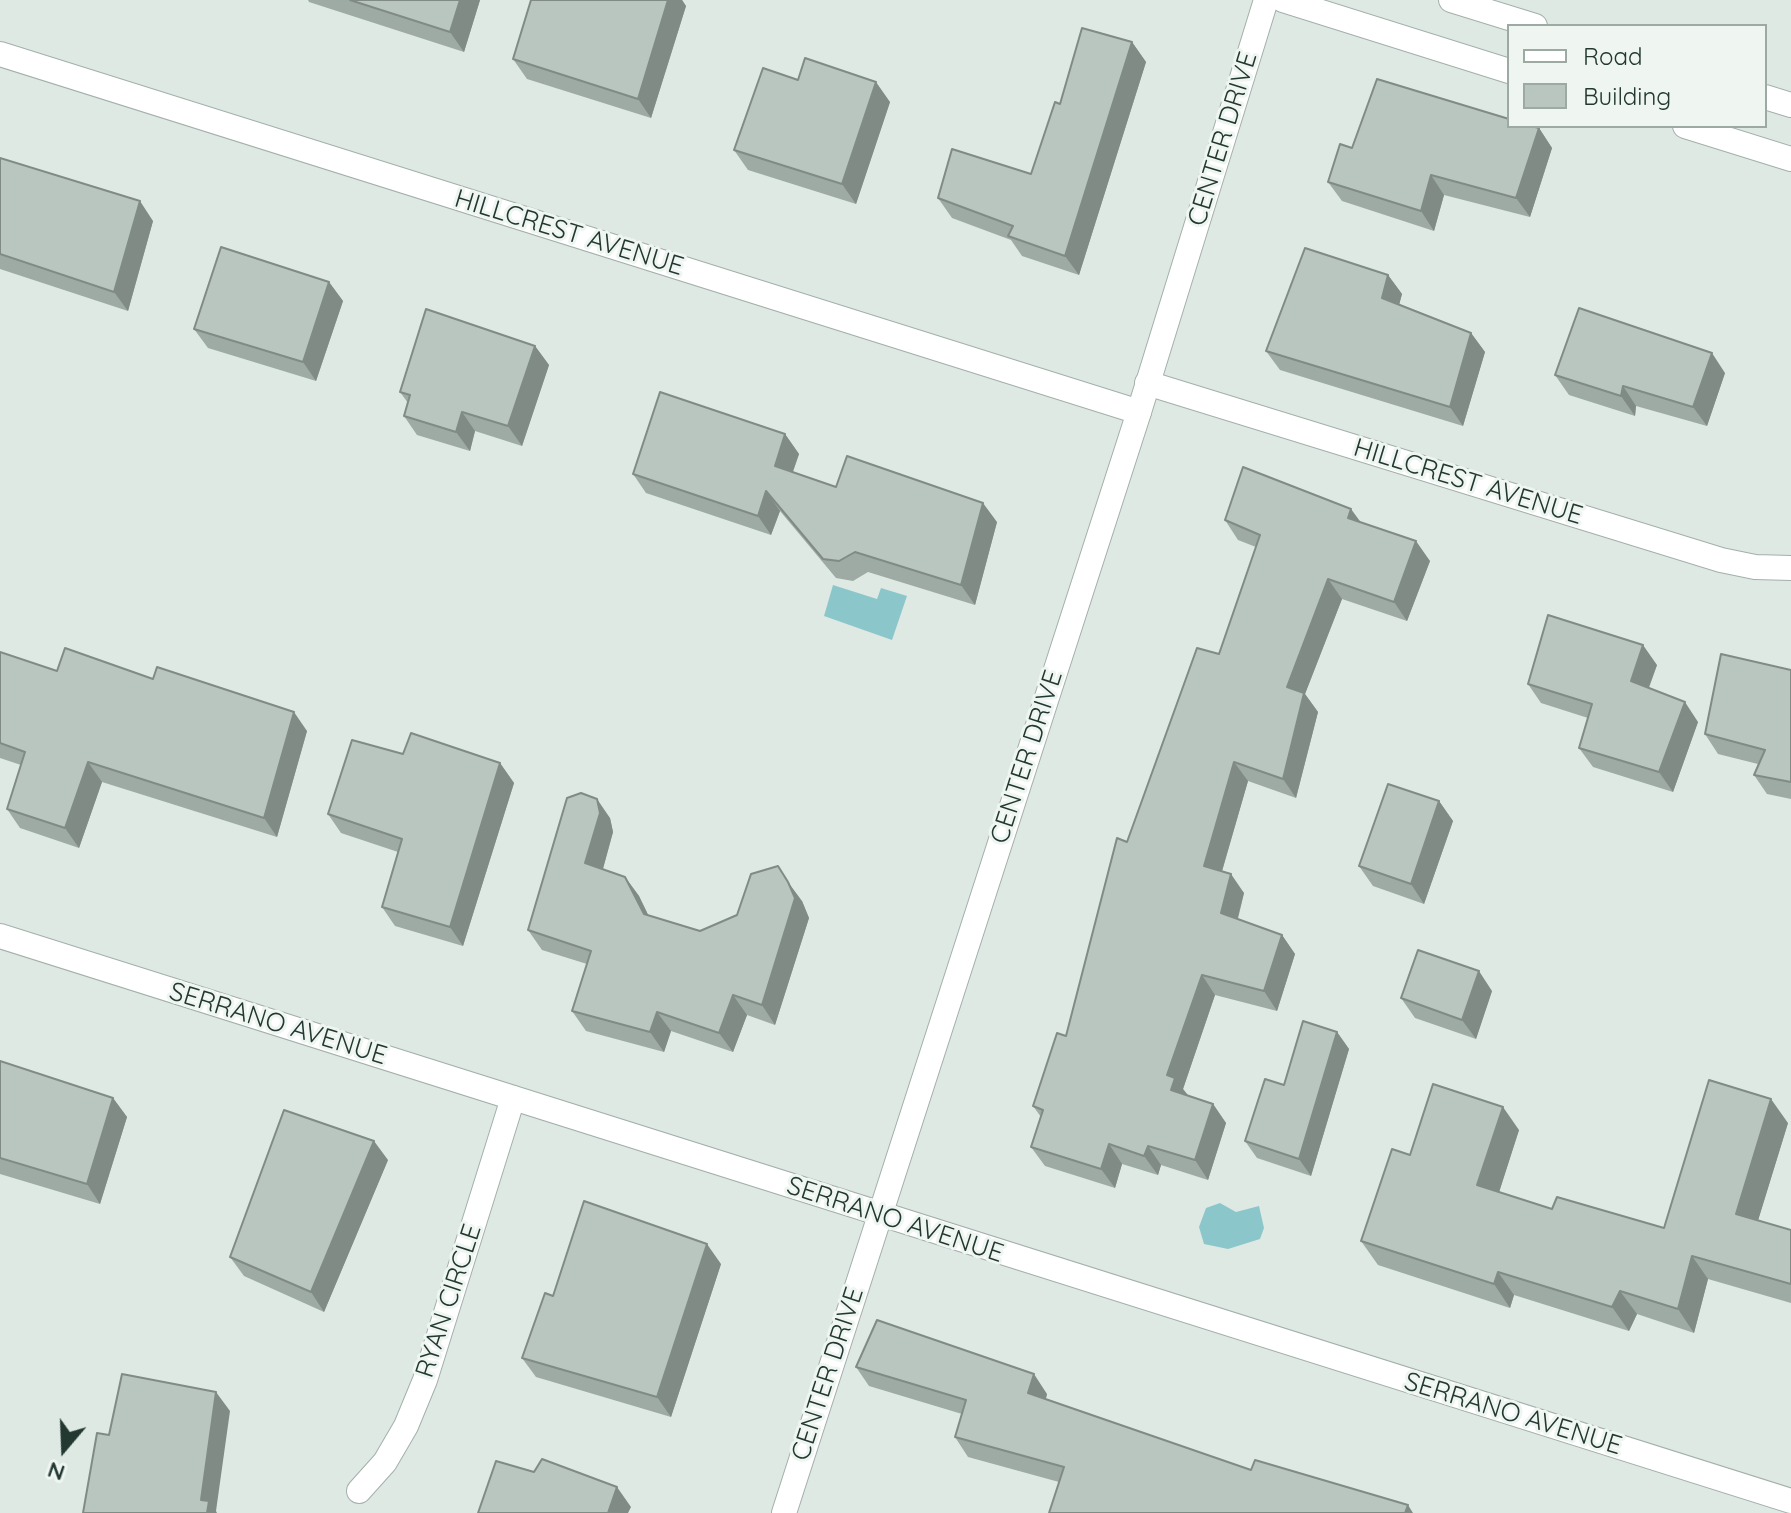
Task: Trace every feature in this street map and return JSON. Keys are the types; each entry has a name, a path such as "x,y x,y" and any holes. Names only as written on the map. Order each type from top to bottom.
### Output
{"street":[{"name":"CENTER DRIVE","path":"784,1513 1139,412 1266,0"},
{"path":"1283,0 1507,70"},
{"path":"1451,0 1529,24"},
{"name":"HILLCREST AVENUE","path":"0,54 1139,412"},
{"path":"1767,98 1791,105"},
{"path":"1691,128 1791,159"},
{"name":"HILLCREST AVENUE","path":"1147,383 1721,560 1755,567 1791,568"},
{"name":"SERRANO AVENUE","path":"0,936 1791,1501"},
{"name":"RYAN CIRCLE","path":"359,1491 385,1462 425,1380 513,1098"}],"water":[{"path":"833,585 877,599 881,588 907,596 892,640 824,616"},
{"path":"1220,1203 1236,1212 1259,1206 1264,1228 1260,1239 1228,1249 1204,1244 1199,1227 1206,1208"}],"building":[{"path":"350,0 460,0 450,32"},
{"path":"531,0 668,0 638,99 513,59"},
{"path":"1082,28 1132,42 1065,256 1008,236 1013,226 938,198 952,149 1031,174 1055,102 1060,104"},
{"path":"805,58 876,82 842,184 734,150 763,68 798,80"},
{"path":"1377,79 1507,118 1507,128 1539,128 1516,198 1431,175 1421,211 1328,182 1340,144 1352,148"},
{"path":"0,158 140,201 114,292 0,254"},
{"path":"221,247 329,282 303,362 194,329"},
{"path":"1305,248 1388,275 1382,298 1471,333 1450,407 1266,351"},
{"path":"1579,308 1712,353 1693,407 1623,386 1621,396 1555,375"},
{"path":"426,309 535,346 508,426 462,412 456,432 404,416 410,395 400,392"},
{"path":"660,392 785,434 775,466 836,487 847,456 983,503 961,585 855,552 839,561 823,559 766,491 758,516 633,474"},
{"path":"1243,467 1351,509 1348,518 1416,541 1394,602 1328,579 1287,687 1304,693 1283,779 1234,762 1204,866 1231,874 1221,913 1282,935 1264,991 1202,975 1167,1075 1175,1078 1171,1090 1213,1104 1195,1160 1148,1146 1144,1156 1109,1144 1101,1169 1031,1147 1043,1110 1033,1106 1057,1033 1066,1036 1117,838 1127,842 1197,648 1219,654 1260,535 1225,520"},
{"path":"1548,615 1643,645 1631,681 1685,702 1659,772 1579,748 1592,704 1528,684"},
{"path":"65,648 153,679 157,667 294,712 264,818 88,762 65,828 7,809 25,752 0,743 0,652 57,671"},
{"path":"1721,654 1791,670 1791,782 1754,775 1765,750 1705,734"},
{"path":"411,733 500,763 450,927 382,907 402,839 328,814 352,740 403,754"},
{"path":"1388,784 1439,801 1411,884 1359,866"},
{"path":"581,793 597,799 600,813 585,863 625,877 644,914 700,931 737,915 751,874 778,866 795,898 762,1005 733,995 719,1033 657,1012 650,1032 572,1011 591,951 528,930 567,798"},
{"path":"1418,950 1479,971 1462,1020 1401,998"},
{"path":"1303,1021 1337,1032 1299,1159 1245,1141 1265,1079 1284,1085"},
{"path":"0,1061 113,1098 87,1184 0,1158"},
{"path":"1709,1080 1771,1099 1736,1214 1791,1230 1791,1284 1692,1256 1678,1309 1620,1291 1612,1307 1498,1272 1494,1284 1361,1241 1392,1149 1410,1155 1433,1084 1503,1107 1477,1185 1552,1209 1557,1197 1664,1228"},
{"path":"284,1110 374,1141 311,1292 230,1257"},
{"path":"584,1201 707,1244 657,1397 522,1358 545,1293 553,1296"},
{"path":"877,1320 1034,1374 1028,1393 1251,1470 1255,1460 1408,1505 1405,1513 1049,1513 1064,1467 955,1437 966,1400 856,1367"},
{"path":"122,1374 216,1392 201,1500 209,1501 207,1513 83,1513 97,1433 109,1435"},
{"path":"542,1459 617,1487 608,1513 478,1513 496,1461 534,1472"}]}
